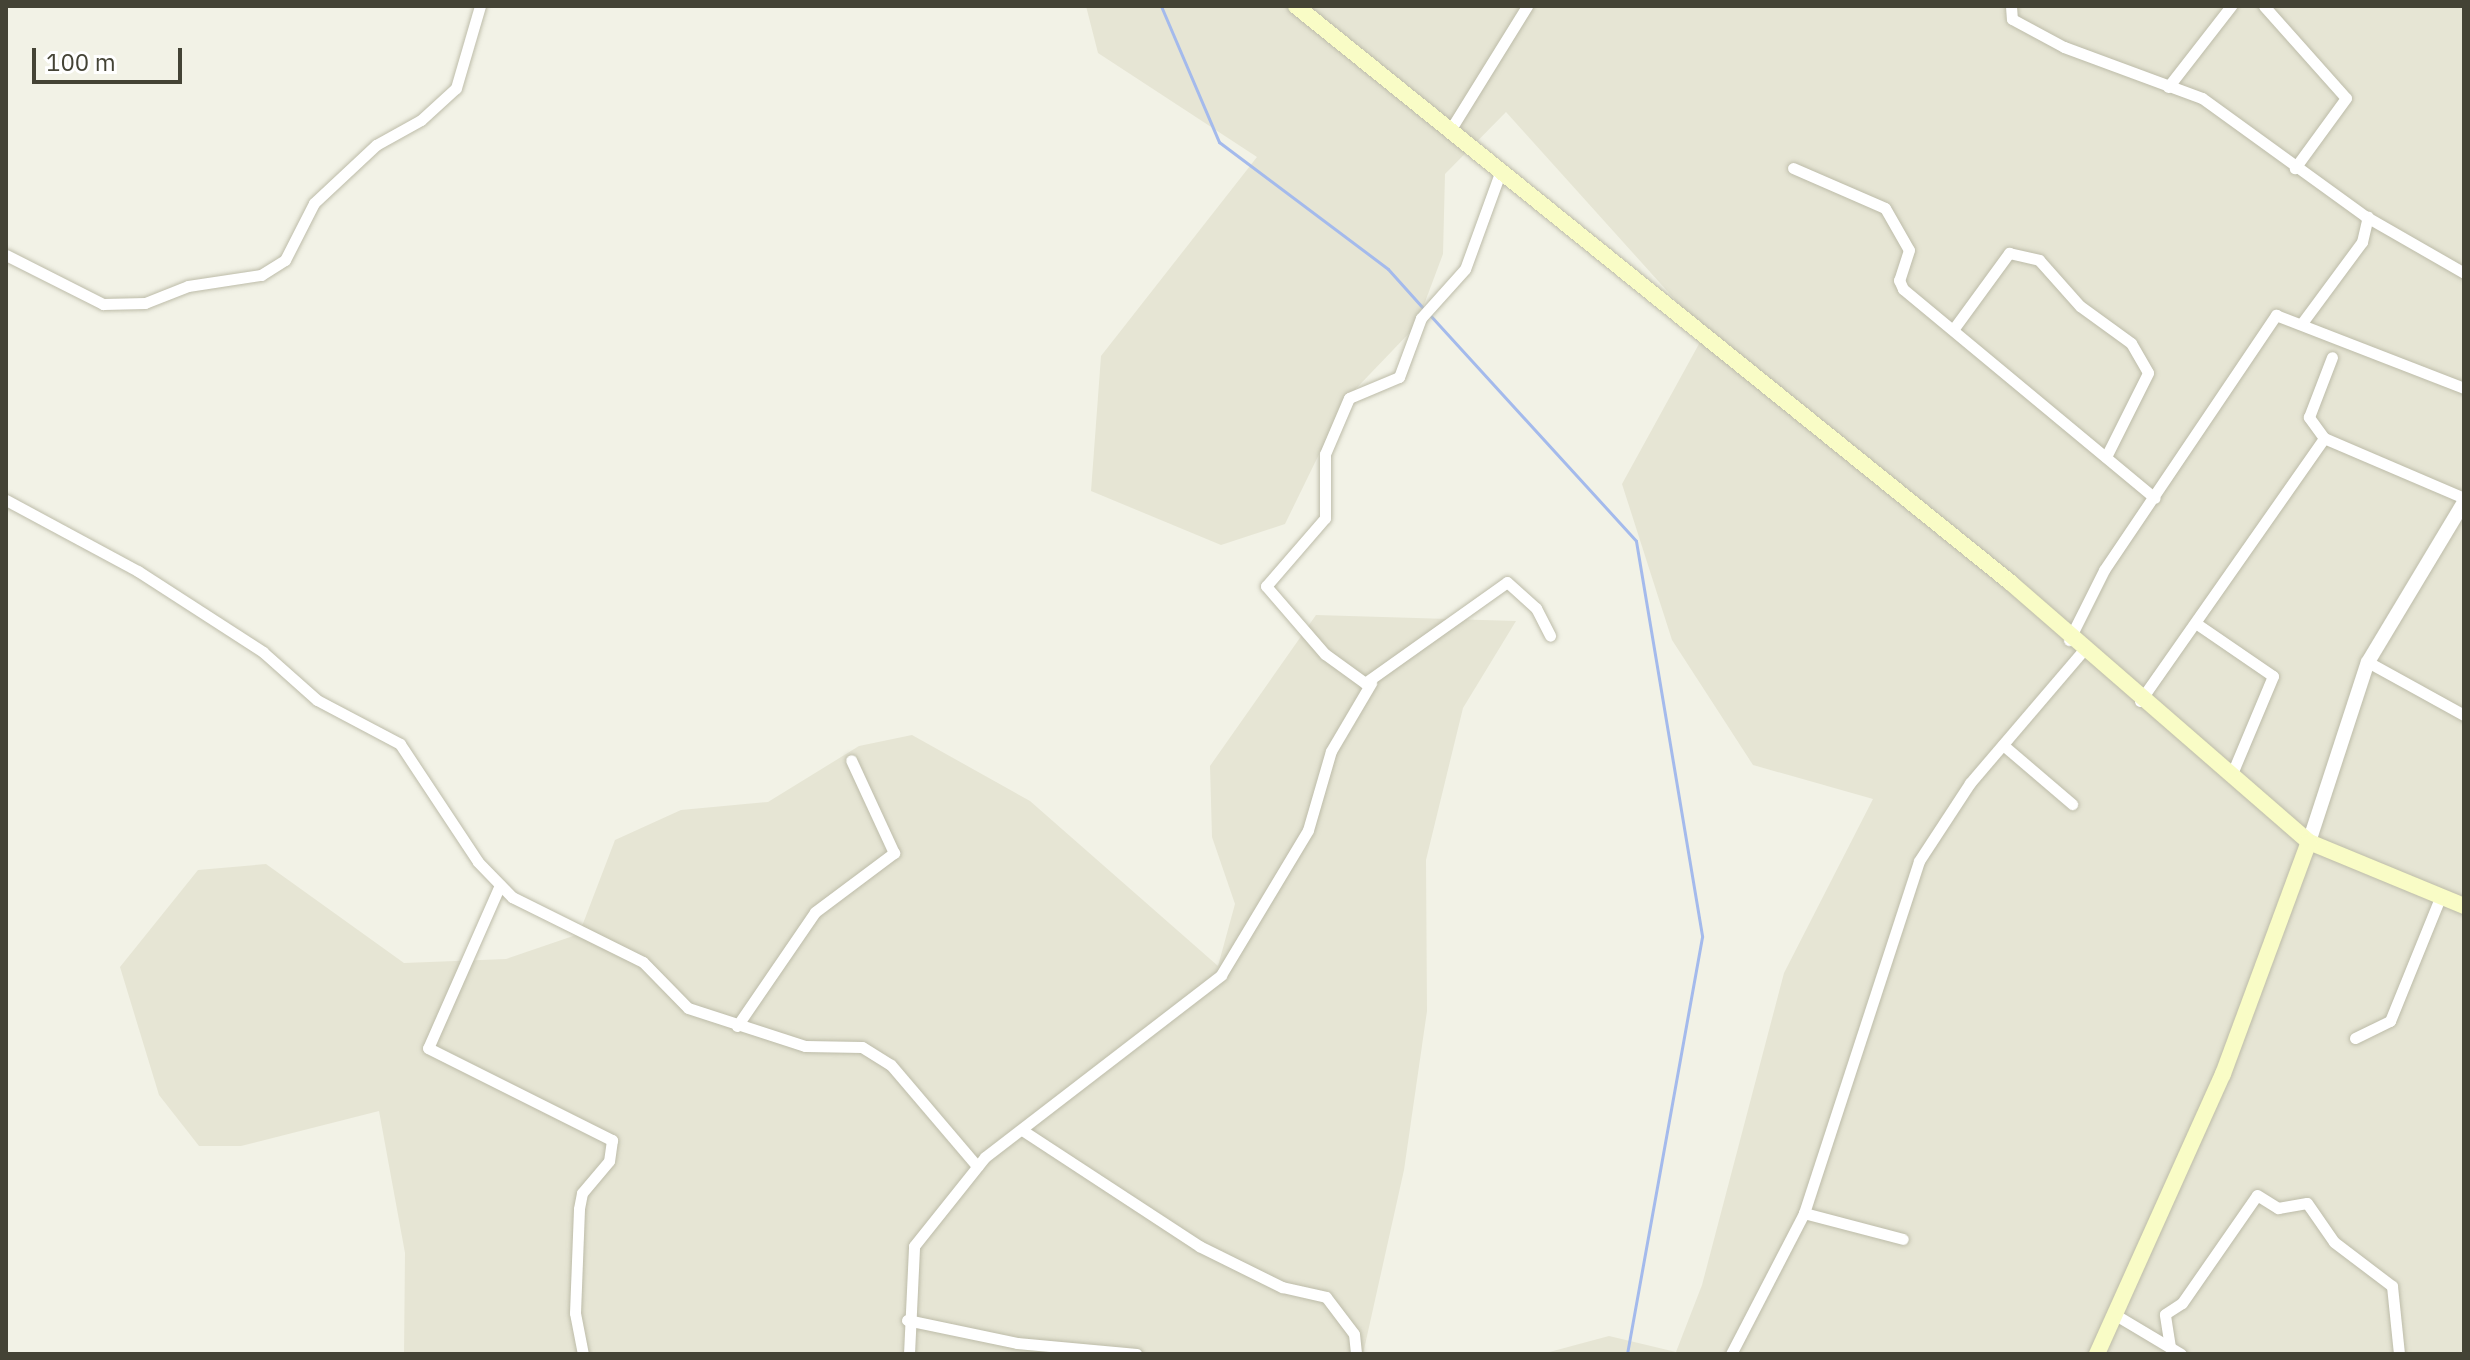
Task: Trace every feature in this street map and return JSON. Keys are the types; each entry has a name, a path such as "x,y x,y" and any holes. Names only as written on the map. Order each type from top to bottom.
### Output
{"main road":[{"path":"1296,6 1987,563 2068,640 2309,842 2464,906"},
{"path":"2097,1354 2223,1074 2309,842"}],"street":[{"path":"6,255 103,304 145,303 188,286 261,275 285,260 314,203 376,145 421,120 456,88 480,6"},
{"path":"1449,132 1527,6"},
{"path":"2011,6 2012,19 2047,39 2202,98 2295,168 2368,217 2464,273"},
{"path":"2168,87 2231,6"},
{"path":"2264,6 2346,98 2295,168"},
{"path":"1793,168 1885,208 1909,250 1899,280 1903,289 1955,327 2155,498"},
{"path":"1371,683 1325,654 1276,604 1266,580 1325,518 1325,454 1343,411 1356,392 1399,377 1421,318 1465,269 1500,173"},
{"path":"2302,323 2362,242 2368,217"},
{"path":"1955,327 2009,253 2039,260 2080,306 2131,343 2148,373 2106,457"},
{"path":"2068,640 2104,570 2155,498 2264,325 2276,315 2464,388"},
{"path":"2309,842 2368,662 2464,500 2324,438 2309,417 2332,357"},
{"path":"2140,701 2197,624 2324,438"},
{"path":"6,500 138,571 263,652 317,700 400,744 500,885 580,934 643,962 688,1008 805,1046 862,1047 891,1065 977,1166"},
{"path":"909,1354 907,1320 914,1246 977,1166 1208,989 1232,962 1258,905 1308,830 1331,751 1371,683 1443,621 1507,582 1536,608 1550,636"},
{"path":"2197,624 2273,676 2231,776"},
{"path":"1731,1354 1804,1213 1892,926 1919,861 2003,745 2082,652"},
{"path":"2368,662 2464,715"},
{"path":"2003,745 2072,804"},
{"path":"737,1026 815,912 894,853 851,760"},
{"path":"500,885 428,1048 612,1140 609,1161 582,1193 579,1209 575,1313 583,1354"},
{"path":"2355,1038 2390,1021 2440,898"},
{"path":"1022,1130 1199,1246 1282,1287 1326,1297 1354,1334 1356,1354"},
{"path":"2170,1347 2165,1314 2182,1303 2257,1195 2278,1208 2307,1203 2334,1242 2392,1286 2399,1354"},
{"path":"1804,1213 1903,1239"},
{"path":"2114,1314 2181,1354"},
{"path":"907,1320 1017,1343 1136,1354"}],"shaded area":[{"path":"1086,6 2464,6 2464,1354 1542,1354 1609,1336 1676,1352 1702,1285 1784,973 1873,799 1753,765 1672,640 1622,484 1705,333 1506,112 1445,174 1443,254 1416,326 1346,399 1285,524 1221,545 1091,491 1101,356 1257,157 1098,53"},
{"path":"1316,615 1516,621 1463,708 1426,860 1427,1011 1404,1170 1363,1354 404,1354 405,1253 379,1111 241,1146 199,1146 159,1095 120,967 198,870 266,864 404,963 506,959 579,934 615,840 681,810 768,802 859,746 912,735 1030,801 1218,966 1235,904 1212,837 1210,766"}],"waterway":[{"path":"1161,6 1219,142 1388,269 1424,309"},
{"path":"1429,314 1636,541 1702,937 1627,1354"}]}
